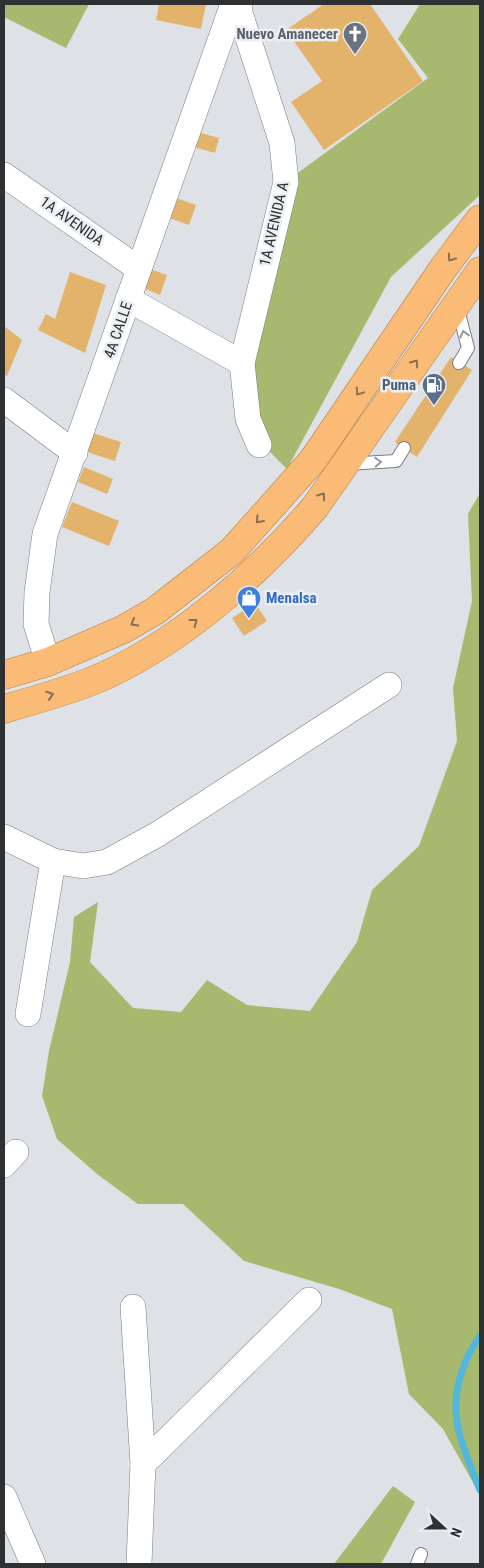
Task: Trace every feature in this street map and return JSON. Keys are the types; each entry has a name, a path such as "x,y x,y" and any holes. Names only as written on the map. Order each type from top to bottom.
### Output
{"highway":[{"path":"4,675 48,662 124,629 155,611 232,551 313,460 442,270 480,219"},
{"path":"4,709 88,682 153,651 197,620 289,538 315,507 346,464 480,271"}],"street":[{"name":"4A CALLE","path":"48,662 36,624 37,592 45,534 233,4"},
{"name":"1A AVENIDA A","path":"239,4 282,143 286,182 242,363 248,420 259,445"},
{"name":"1A AVENIDA","path":"4,175 139,269"},
{"path":"128,299 242,363"},
{"path":"4,400 75,453"},
{"path":"4,837 53,861 83,866 107,862 158,834 389,684"},
{"path":"28,1014 53,861"},
{"path":"143,1464 309,1300"},
{"path":"133,1307 143,1464 139,1564"},
{"path":"4,1497 33,1564"}],"lane":[{"path":"456,304 468,348 459,362"},
{"path":"346,464 396,461 404,448"}],"green space":[{"path":"4,4 89,4 66,48 4,17"},
{"path":"420,4 480,4 480,195 391,277 287,469 252,434 250,367 288,180 428,78 398,39"},
{"path":"480,493 480,1495 443,1429 409,1394 392,1309 339,1289 244,1261 183,1204 138,1204 97,1174 57,1139 42,1096 49,1051 70,962 74,917 98,902 90,962 133,1008 181,1012 207,980 247,1005 310,1011 357,942 372,890 419,846 457,741 453,688 472,601 468,514"},
{"path":"393,1486 415,1502 381,1564 334,1564"}],"building":[{"path":"159,4 206,4 201,29 156,20"},
{"name":"Nuevo Amanecer","path":"324,4 370,4 423,81 324,150 291,102 322,81 286,30"},
{"path":"194,131 219,138 215,153 190,146"},
{"path":"173,197 196,205 189,225 166,217"},
{"path":"150,269 167,275 160,295 143,288"},
{"path":"70,272 106,285 85,353 38,330 46,314 55,319"},
{"path":"4,326 22,340 7,376 4,374"},
{"name":"Puma","path":"451,357 472,370 417,457 395,442"},
{"path":"93,433 121,442 115,461 87,452"},
{"path":"84,467 113,479 107,494 78,482"},
{"path":"72,502 119,521 109,546 62,527"},
{"name":"Menalsa","path":"255,603 267,621 244,636 232,618"}],"waterway":[{"path":"480,1336 471,1349 461,1374 456,1405 459,1433 480,1490"}],"place":[{"name":"Nuevo Amanecer","path":"355,55"},
{"name":"Puma","path":"434,406"},
{"name":"Menalsa","path":"249,619"}]}
